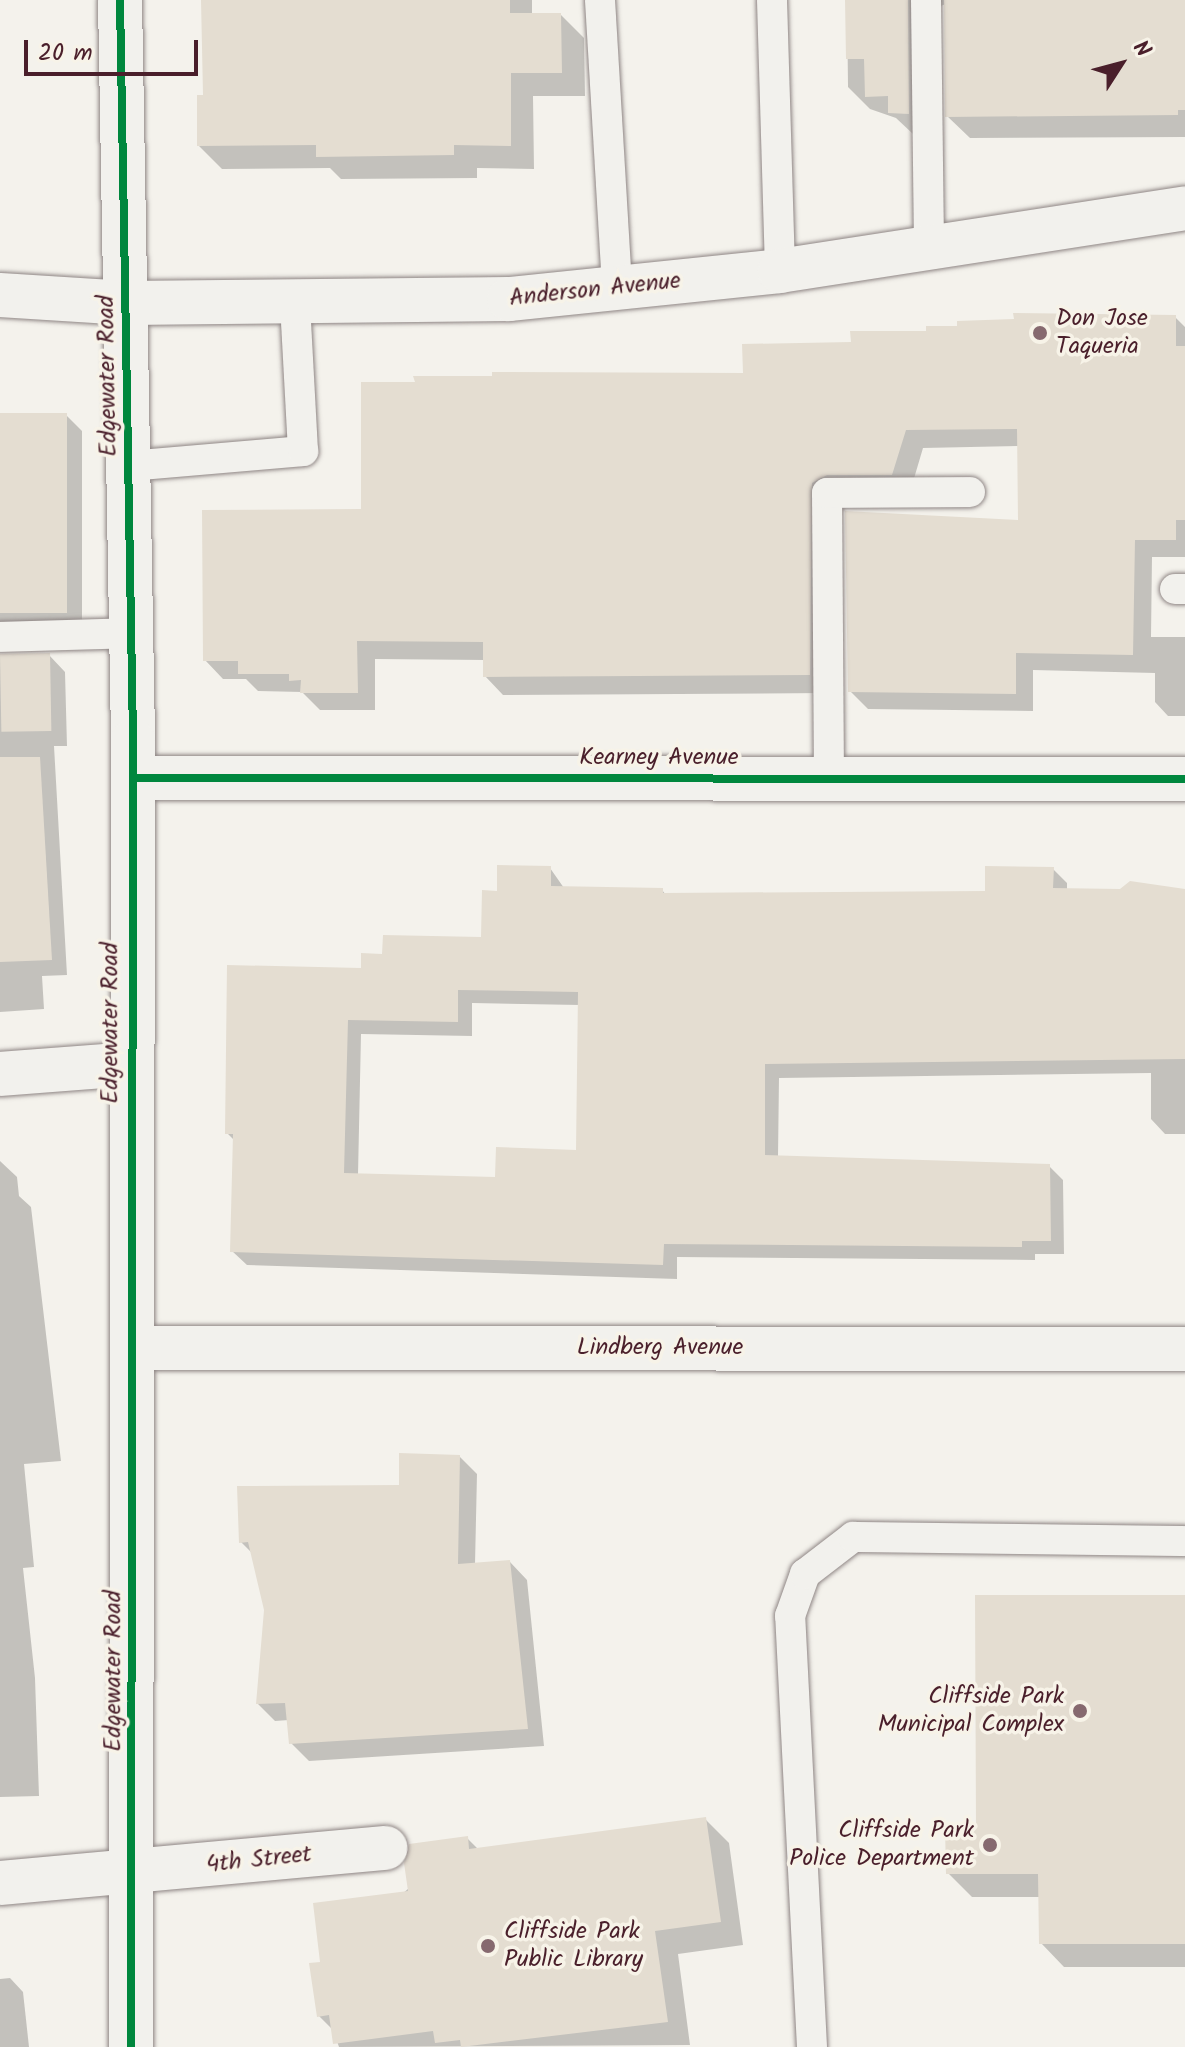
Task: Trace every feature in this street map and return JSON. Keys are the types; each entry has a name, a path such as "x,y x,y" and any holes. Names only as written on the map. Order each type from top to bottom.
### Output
{"street":[{"name":"Edgewater Road","path":"120,0 133,778 130,1064 136,1348 131,2047"},
{"name":"Anderson Avenue","path":"0,295 127,303 509,299 780,271 1185,208"},
{"name":"Kearney Avenue","path":"133,778 1185,779"},
{"path":"0,1074 130,1064"},
{"name":"Lindberg Avenue","path":"136,1348 1185,1349"},
{"name":"4th Street","path":"0,1883 385,1848"}],"lane":[{"path":"600,0 617,287"},
{"path":"772,0 780,271"},
{"path":"926,0 929,248"},
{"path":"129,466 303,451 295,302"},
{"path":"829,779 827,493 970,492"},
{"path":"0,637 131,633"},
{"path":"812,2047 790,1616 805,1574 853,1537 1185,1541"}],"building":[{"path":"201,0 510,0 510,13 561,13 562,73 511,73 511,146 454,145 454,155 316,157 316,145 197,146 197,95 203,95"},
{"path":"845,0 908,0 909,114 888,113 888,96 865,97 864,59 846,59"},
{"path":"944,0 1185,0 1185,110 1178,110 1178,115 945,117"},
{"path":"1013,313 1176,315 1176,346 1185,346 1185,520 1176,520 1176,540 1135,540 1133,655 1016,653 1016,694 848,692 845,511 1018,520 1017,429 906,430 892,475 827,475 812,483 810,675 483,677 483,642 357,641 358,693 300,693 301,680 289,681 289,674 238,674 238,661 203,661 202,510 361,509 361,382 415,382 413,376 492,376 492,372 743,373 742,344 851,342 850,331 926,331 926,326 957,326 957,321 1014,319"},
{"path":"0,413 67,413 67,613 0,613"},
{"path":"50,653 51,731 1,732 0,654"},
{"path":"0,757 40,757 52,960 0,962"},
{"path":"497,865 551,866 551,886 663,888 663,893 985,891 985,866 1054,867 1053,888 1120,889 1130,881 1185,889 1185,1059 765,1064 765,1155 1050,1164 1051,1241 1022,1241 1022,1247 664,1244 663,1265 230,1252 233,1134 225,1134 227,965 361,968 361,953 382,954 383,935 481,937 482,890 497,891","holes":["458,990 578,992 576,1150 496,1147 495,1177 344,1173 348,1020 458,1022"]},
{"path":"399,1453 460,1455 458,1564 510,1560 528,1729 289,1744 285,1703 256,1704 264,1610 248,1542 239,1543 237,1486 399,1485"},
{"name":"Cliffside Park Municipal Complex","path":"975,1595 1185,1595 1185,1944 1039,1944 1038,1874 946,1874 945,1827 976,1827"},
{"name":"Cliffside Park Public Library","path":"706,1817 721,1922 655,1931 668,2022 461,2047 460,2040 435,2043 433,2031 333,2044 329,2015 317,2017 309,1963 320,1962 313,1903 408,1891 404,1863 409,1844 468,1836 469,1849"}],"cycle path":[{"path":"120,0 133,741 131,2047"},
{"path":"133,778 1185,779"}],"place":[{"name":"Don Jose Taqueria","path":"1040,333"},
{"name":"Cliffside Park Municipal Complex","path":"1080,1711"},
{"name":"Cliffside Park Police Department","path":"990,1845"},
{"name":"Cliffside Park Public Library","path":"488,1946"}]}
